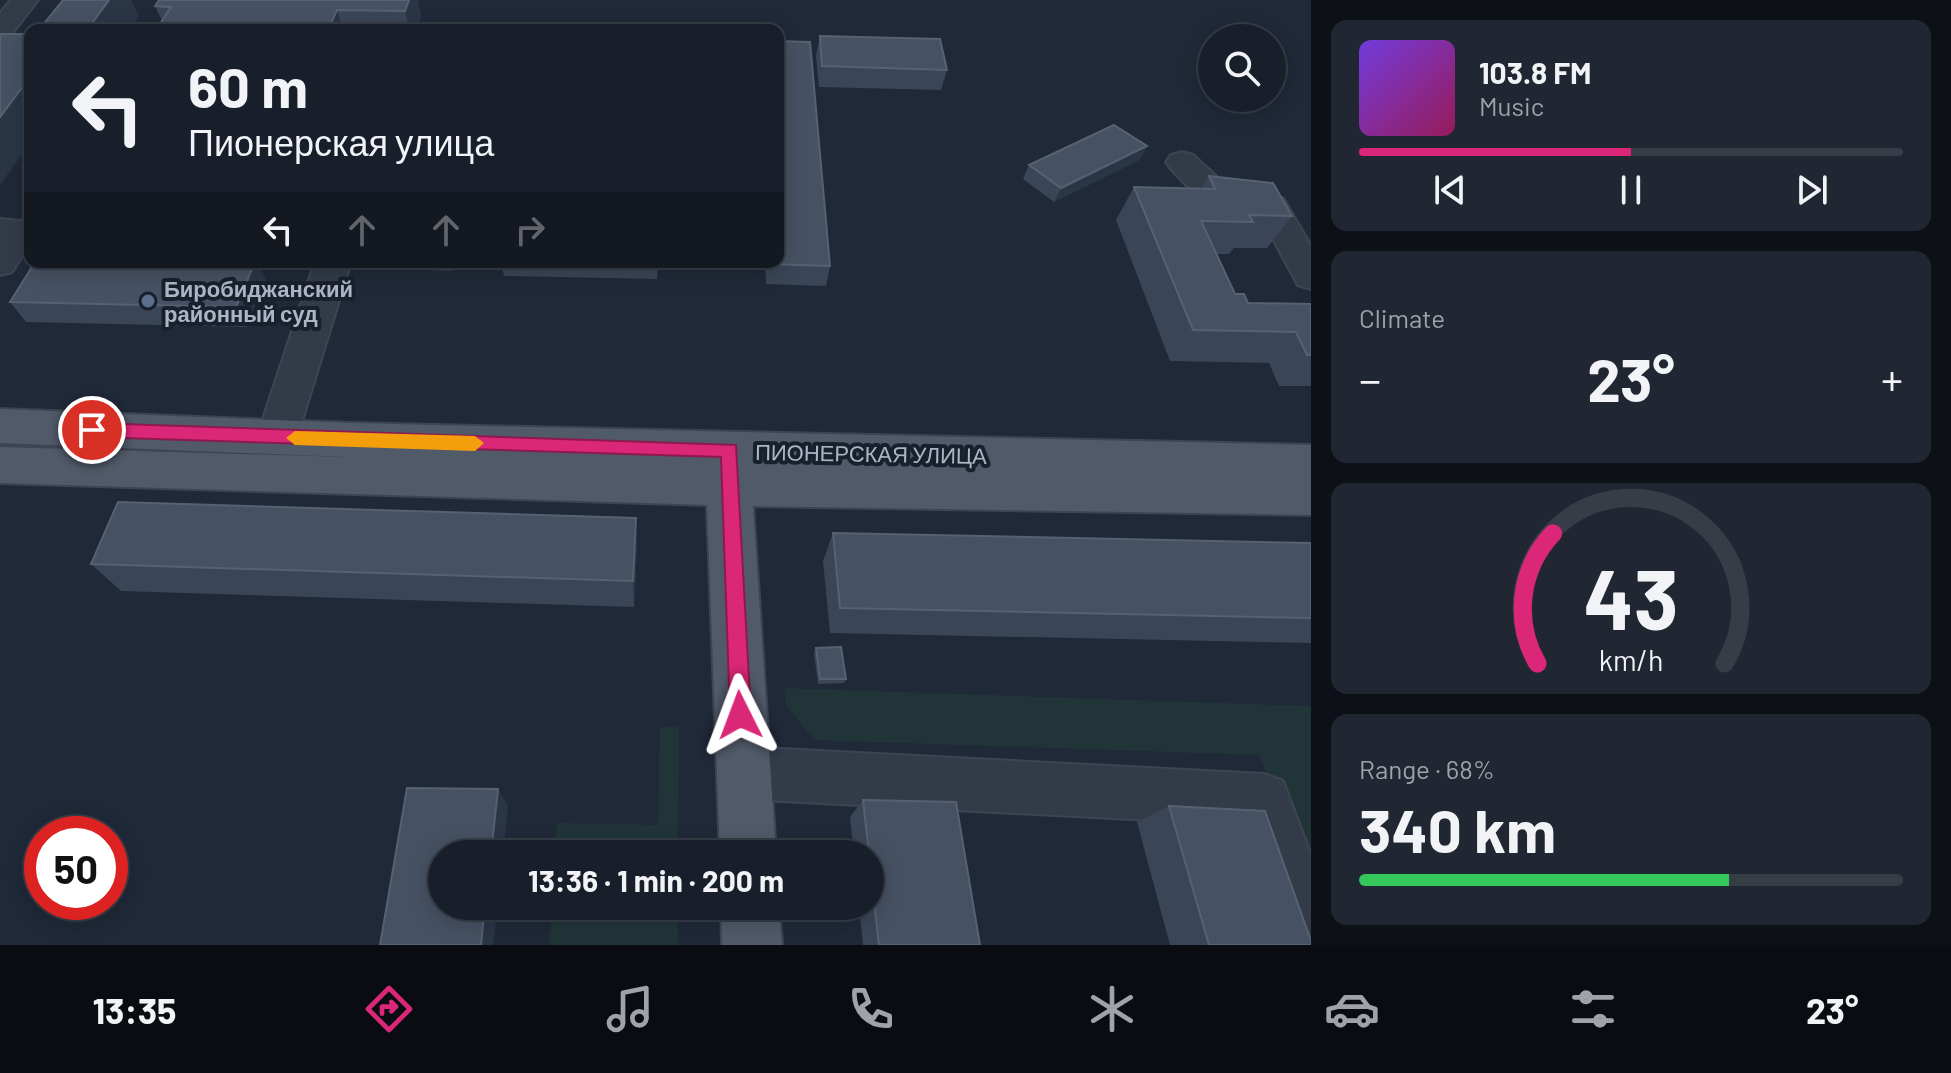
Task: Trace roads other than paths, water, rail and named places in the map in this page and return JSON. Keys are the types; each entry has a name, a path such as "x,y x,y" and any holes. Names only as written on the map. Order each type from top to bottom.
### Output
{"main road":[{"name":"ПИОНЕРСКАЯ УЛИЦА","path":"0,426 277,437 729,469 1311,496"},
{"name":"ПИОНЕРСКАЯ УЛИЦА","path":"0,465 729,469 1311,463"},
{"path":"729,469 747,840"},
{"path":"751,920 752,945"}],"lane":[{"path":"0,30 25,0"},
{"path":"1182,162 1220,199 1271,206 1311,276"},
{"path":"0,231 20,231 0,263"},
{"path":"277,437 331,268"},
{"path":"743,773 1264,800 1311,933"}],"place":[{"name":"Биробиджанский районный суд","path":"148,301"}]}
